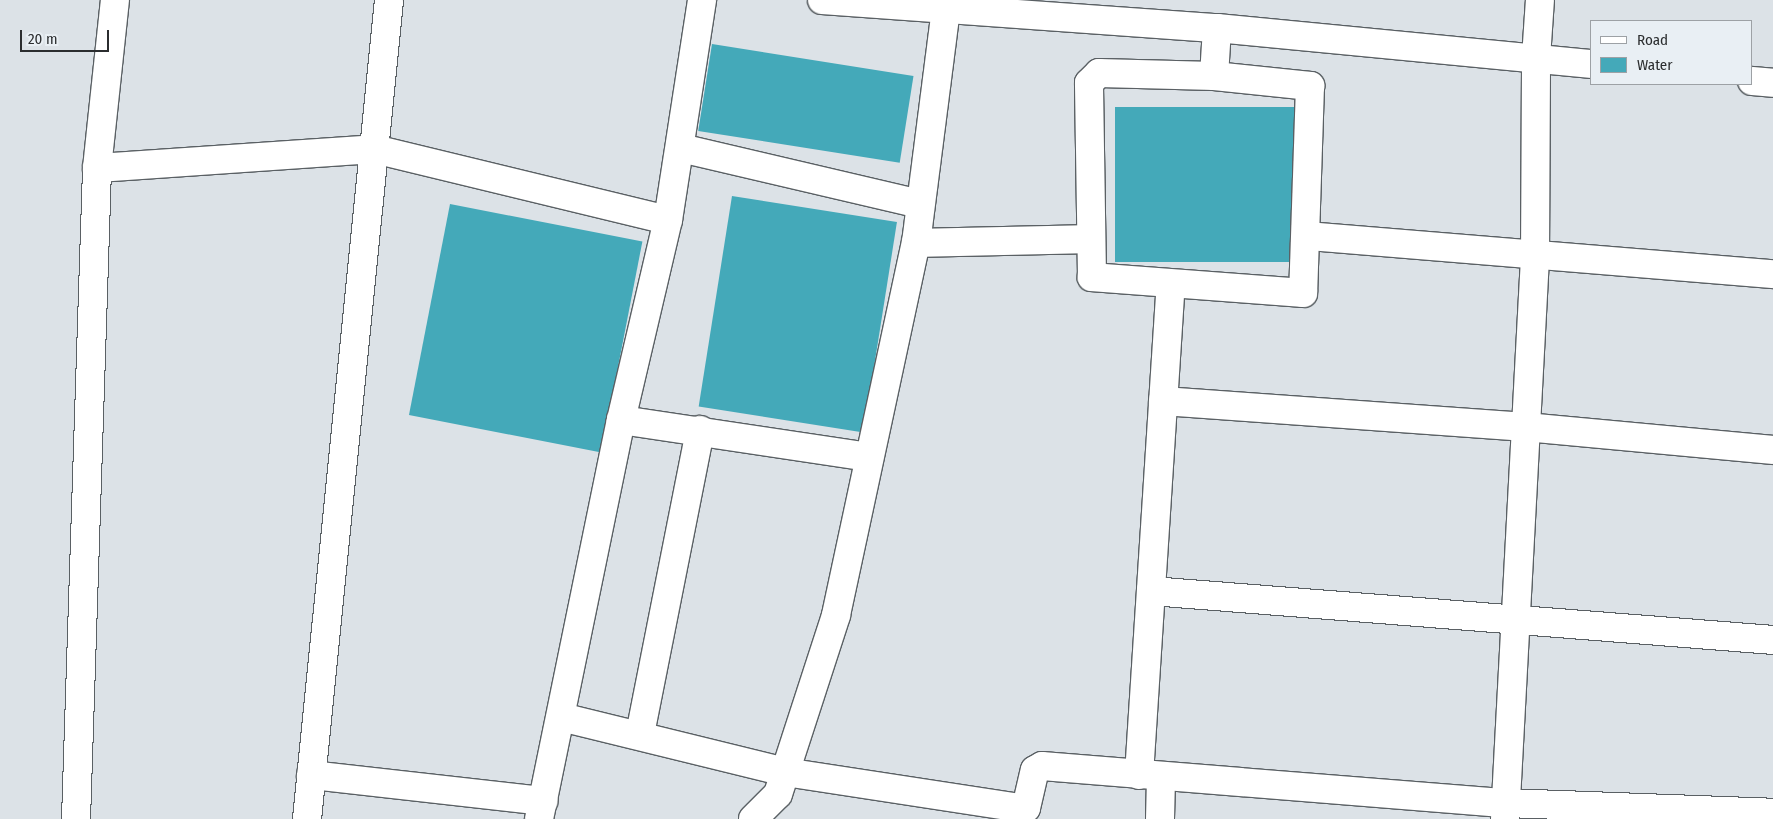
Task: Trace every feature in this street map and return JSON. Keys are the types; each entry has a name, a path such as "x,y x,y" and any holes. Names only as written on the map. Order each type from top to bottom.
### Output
{"street":[{"path":"76,819 97,168 115,0"},
{"path":"306,819 389,0"},
{"path":"311,775 542,810 621,420 668,220 681,148 702,0"},
{"path":"822,0 946,6 1217,28 1590,64"},
{"path":"1506,811 1535,258 1536,58 1540,0"},
{"path":"753,819 778,794 836,614 916,243 946,6"},
{"path":"1214,76 1217,28"},
{"path":"1092,76 1214,76 1310,86 1307,287 1298,295 1171,286 1092,277 1088,83 1092,76"},
{"path":"1753,81 1773,83"},
{"path":"681,148 920,204"},
{"path":"97,168 374,149 668,220"},
{"path":"1308,236 1535,258 1773,274"},
{"path":"916,243 1091,239"},
{"path":"1160,819 1150,776 1151,591 1171,286"},
{"path":"1163,401 1526,427 1773,450"},
{"path":"621,420 700,430 869,457"},
{"path":"640,734 700,430"},
{"path":"1151,591 1773,640"},
{"path":"561,717 640,734 785,772 1020,808 1028,802 1038,766 1506,811 1773,813"}],"water":[{"path":"712,44 913,76 900,163 698,131"},
{"path":"1115,107 1295,107 1295,262 1115,262"},
{"path":"732,196 897,222 864,433 699,406"},
{"path":"450,204 642,241 601,452 409,415"}]}
